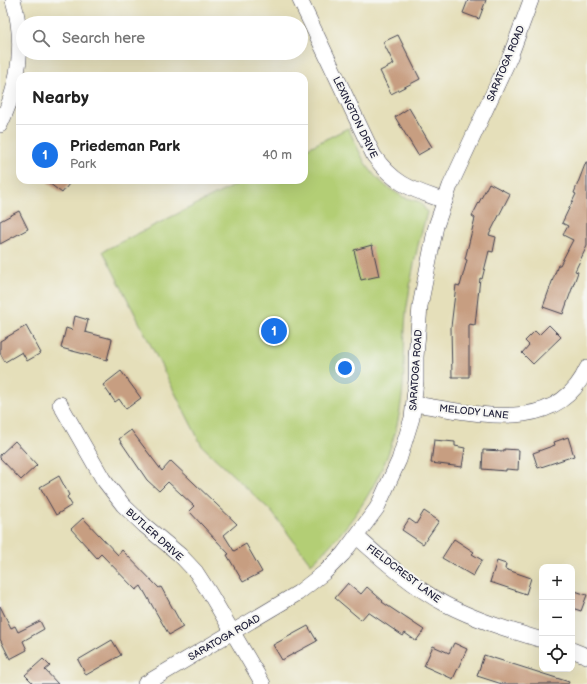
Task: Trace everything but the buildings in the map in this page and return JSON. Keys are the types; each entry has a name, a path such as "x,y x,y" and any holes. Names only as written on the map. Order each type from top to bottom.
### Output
{"street":[{"path":"13,0 16,17"},
{"name":"LEXINGTON DRIVE","path":"300,0 308,16"},
{"name":"SARATOGA ROAD","path":"145,684 298,593 325,572 357,537 377,508 390,484 399,460 414,404 420,306 436,226 462,156 510,57 531,0"},
{"name":"LEXINGTON DRIVE","path":"308,17 374,156 391,177 402,184 445,201"},
{"path":"17,72 19,60"},
{"path":"0,125 14,92 16,79"},
{"name":"MELODY LANE","path":"414,404 501,416 535,413 560,402 579,383 587,368"},
{"name":"BUTLER DRIVE","path":"60,404 103,479 123,505 180,555 196,572 263,684"},
{"name":"FIELDCREST LANE","path":"357,537 415,584 443,603 474,617 539,639"},
{"path":"575,651 587,656"}],"green space":[{"path":"348,128 365,163 375,176 387,187 403,197 420,202 427,212 411,279 406,313 402,398 395,432 388,454 369,494 356,513 327,548 311,564 271,511 202,446 103,251 237,184 308,184 308,148"}],"place":[{"name":"Priedeman Park","path":"274,331"}]}
